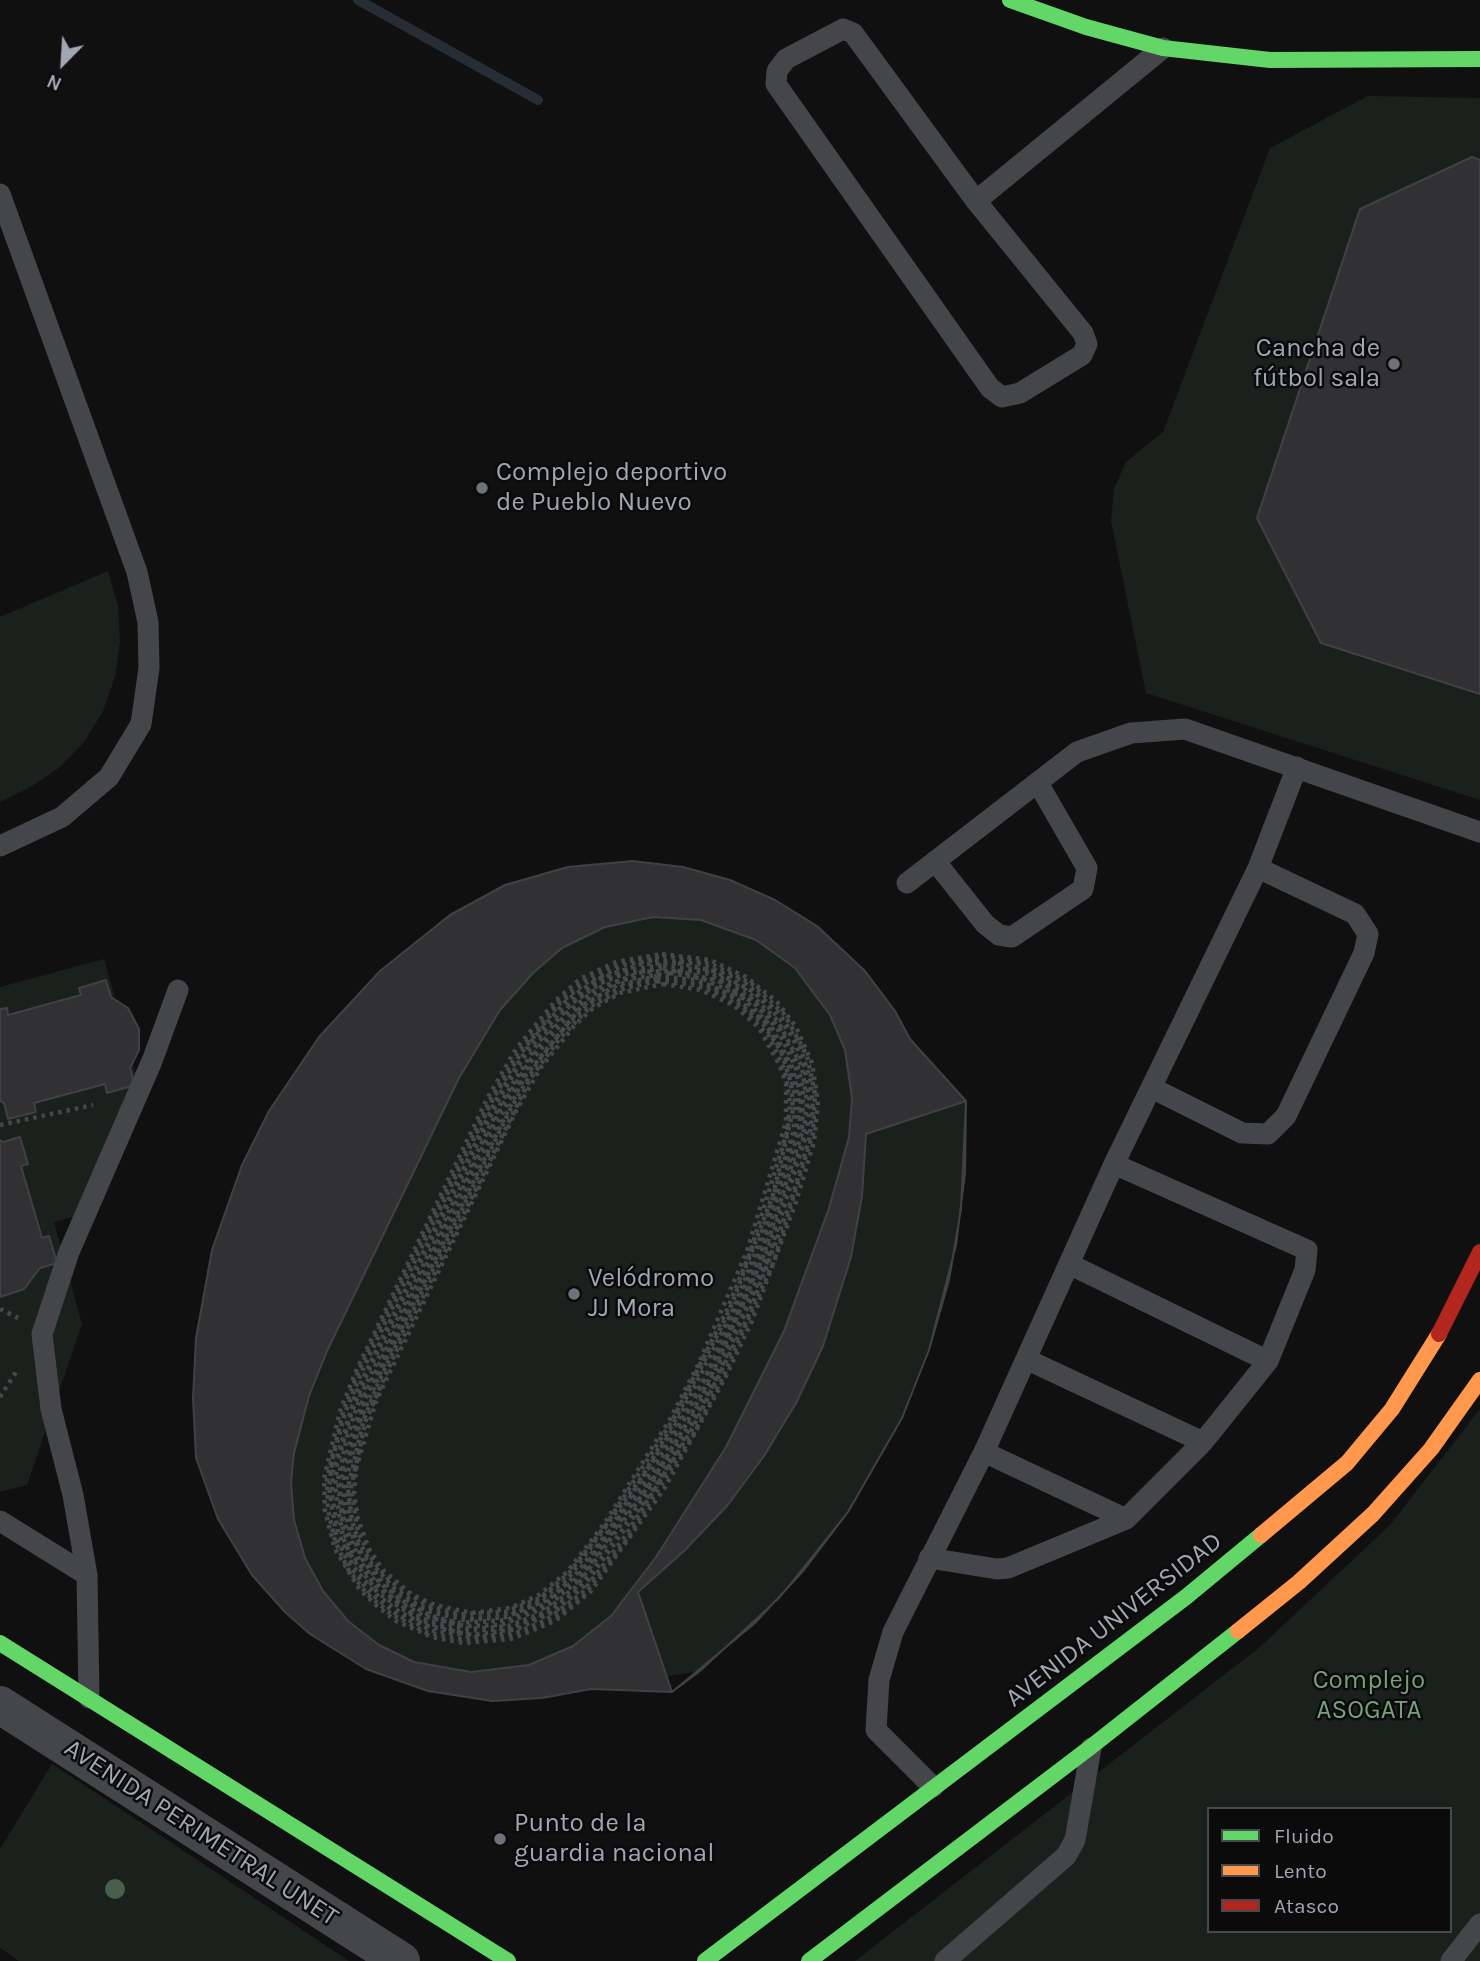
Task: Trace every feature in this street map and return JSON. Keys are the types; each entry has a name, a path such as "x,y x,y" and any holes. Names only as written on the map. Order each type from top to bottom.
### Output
{"street":[{"path":"1010,0 1086,27 1163,48 1269,60 1480,59"},
{"name":"AVENIDA UNIVERSIDAD","path":"705,1961 1176,1606 1347,1463 1392,1409 1434,1345 1480,1252"},
{"path":"809,1961 1092,1746 1299,1582 1373,1514 1431,1449 1480,1380"},
{"path":"1,1709 15,1653 508,1961"},
{"name":"AVENIDA PERIMETRAL UNET","path":"1,1709 401,1961"}],"lane":[{"path":"843,29 853,33 975,201 1083,333 1087,344 1082,355 1020,393 1002,397 990,388 776,85 777,71 786,59 843,29"},
{"path":"975,201 1163,48"},
{"path":"0,194 137,572 148,622 149,668 141,724 109,777 62,817 0,846"},
{"path":"907,883 1077,752 1131,733 1185,729 1480,832"},
{"path":"933,1787 876,1730 878,1680 889,1644 1028,1360 1114,1164 1258,868 1297,768"},
{"path":"935,862 985,923 999,935 1012,937 1083,889 1087,868 1038,783"},
{"path":"1152,1088 1242,1133 1268,1135 1286,1116 1364,953 1368,934 1355,914 1258,868"},
{"path":"89,1698 87,1575 73,1495 51,1409 42,1334 69,1252 152,1061 178,990"},
{"path":"929,1558 997,1569 1008,1568 1126,1519 1203,1442 1269,1361 1305,1269 1307,1250 1114,1164"},
{"path":"1069,1264 1269,1361"},
{"path":"1028,1360 1203,1442"},
{"path":"984,1452 1126,1519"},
{"path":"0,1521 87,1575"},
{"path":"945,1961 1066,1856 1075,1840 1092,1746"},
{"path":"1451,1961 1480,1924"}],"path":[{"path":"562,1016 519,1051 491,1098 359,1370 329,1464 326,1495 329,1518 338,1548 353,1576 367,1594 391,1614 425,1632 448,1638 503,1638 526,1632 554,1619 584,1595 626,1540 668,1476 723,1377 774,1261 813,1133 813,1079 801,1042 785,1015 769,998 731,972 686,958 663,956 632,960 589,977 562,1016 508,1107 377,1378 361,1418 348,1467 348,1515 368,1564 386,1585 408,1601 452,1618 486,1621 513,1616 537,1606 574,1577 610,1529 676,1424 732,1312 771,1208 793,1130 795,1090 780,1045 760,1017 722,989 684,977 636,979 599,994 562,1016 525,1055 498,1101 367,1374 351,1415 336,1473 339,1523 348,1551 378,1593 402,1611 450,1630 502,1630 550,1612 578,1589 620,1535 686,1429 742,1316 774,1235 803,1139 806,1095 802,1067 793,1046 768,1010 727,979 685,966 634,968 593,985 562,1016"},
{"path":"676,985 719,997 746,1014 773,1049 786,1084 786,1122 767,1193 724,1309 670,1419 604,1524 567,1572 539,1595 516,1606 492,1612 454,1610 412,1595 387,1574 372,1554 356,1513 356,1469 385,1382 516,1111 541,1067 562,1016 638,987 676,985"},
{"path":"0,1125 93,1105"}],"green space":[{"path":"1368,96 1480,98 1480,800 1146,693 1111,521 1114,489 1126,462 1163,432 1270,148"},
{"path":"108,571 118,606 120,642 115,677 103,711 85,741 60,767 31,787 0,802 0,617"},
{"name":"Velódromo JJ Mora","path":"633,861 683,867 730,880 775,900 817,926 865,971 895,1011 910,1039 966,1101 961,1209 949,1280 929,1350 902,1418 848,1512 780,1597 700,1671 526,1700 476,1699 428,1691 366,1669 310,1634 285,1612 252,1575 218,1519 196,1458 193,1398 196,1338 212,1250 242,1165 269,1111 319,1037 380,971 450,915 505,885 552,870 584,864"},
{"path":"104,959 139,1086 81,1215 54,1222 82,1324 27,1485 0,1492 0,987"},
{"name":"Complejo ASOGATA","path":"1480,1409 1480,1961 855,1961 1260,1647 1390,1525"},
{"path":"52,1764 349,1961 19,1961 0,1948 0,1849"}],"building":[{"name":"Cancha de fútbol sala","path":"1472,157 1480,160 1480,694 1321,643 1257,518 1360,209"},
{"path":"633,861 683,867 730,880 775,900 817,926 865,971 895,1011 910,1039 966,1101 961,1209 949,1280 929,1350 902,1418 848,1512 780,1597 700,1671 672,1692 591,1689 542,1698 492,1701 428,1691 366,1669 310,1634 285,1612 252,1575 218,1519 196,1458 193,1398 196,1338 212,1250 242,1165 269,1111 319,1037 380,971 450,915 505,885 568,867","holes":["653,917 701,920 756,940 795,968 830,1015 845,1050 852,1098 849,1137 829,1208 784,1331 726,1447 656,1557 611,1616 573,1646 529,1665 471,1672 414,1662 379,1645 348,1621 323,1591 305,1558 294,1520 291,1482 294,1453 309,1396 327,1351 459,1078 500,1010 533,973 562,948 605,927"]},
{"path":"106,980 111,997 128,1008 139,1029 139,1050 130,1068 135,1085 107,1093 105,1084 34,1103 36,1112 8,1119 4,1103 0,1101 0,1009 7,1008 8,1015 81,995 79,988"},
{"path":"966,1101 965,1173 956,1245 929,1350 902,1418 848,1512 804,1570 755,1623 672,1692 638,1592 684,1551 727,1506 764,1456 796,1403 823,1346 851,1257 862,1196 866,1134"},
{"path":"20,1137 28,1164 21,1166 42,1238 49,1236 57,1263 40,1268 24,1289 0,1297 0,1140 3,1142"}],"waterway":[{"path":"358,0 538,100"}],"traffic: fast":[{"path":"1010,0 1086,27 1163,48 1270,60 1480,59"},
{"path":"705,1961 1186,1597 1261,1535"},
{"path":"809,1961 1092,1746 1238,1631"},
{"path":"0,1643 508,1961"}],"traffic: slow":[{"path":"1261,1535 1347,1463 1392,1409 1439,1334"},
{"path":"1238,1631 1299,1582 1373,1514 1431,1449 1480,1380"}],"traffic: jam":[{"path":"1439,1334 1480,1252"}],"place":[{"name":"Cancha de fútbol sala","path":"1394,364"},
{"name":"Complejo deportivo de Pueblo Nuevo","path":"482,488"},
{"name":"Velódromo JJ Mora","path":"574,1294"},
{"name":"Punto de la guardia nacional","path":"500,1839"}]}
